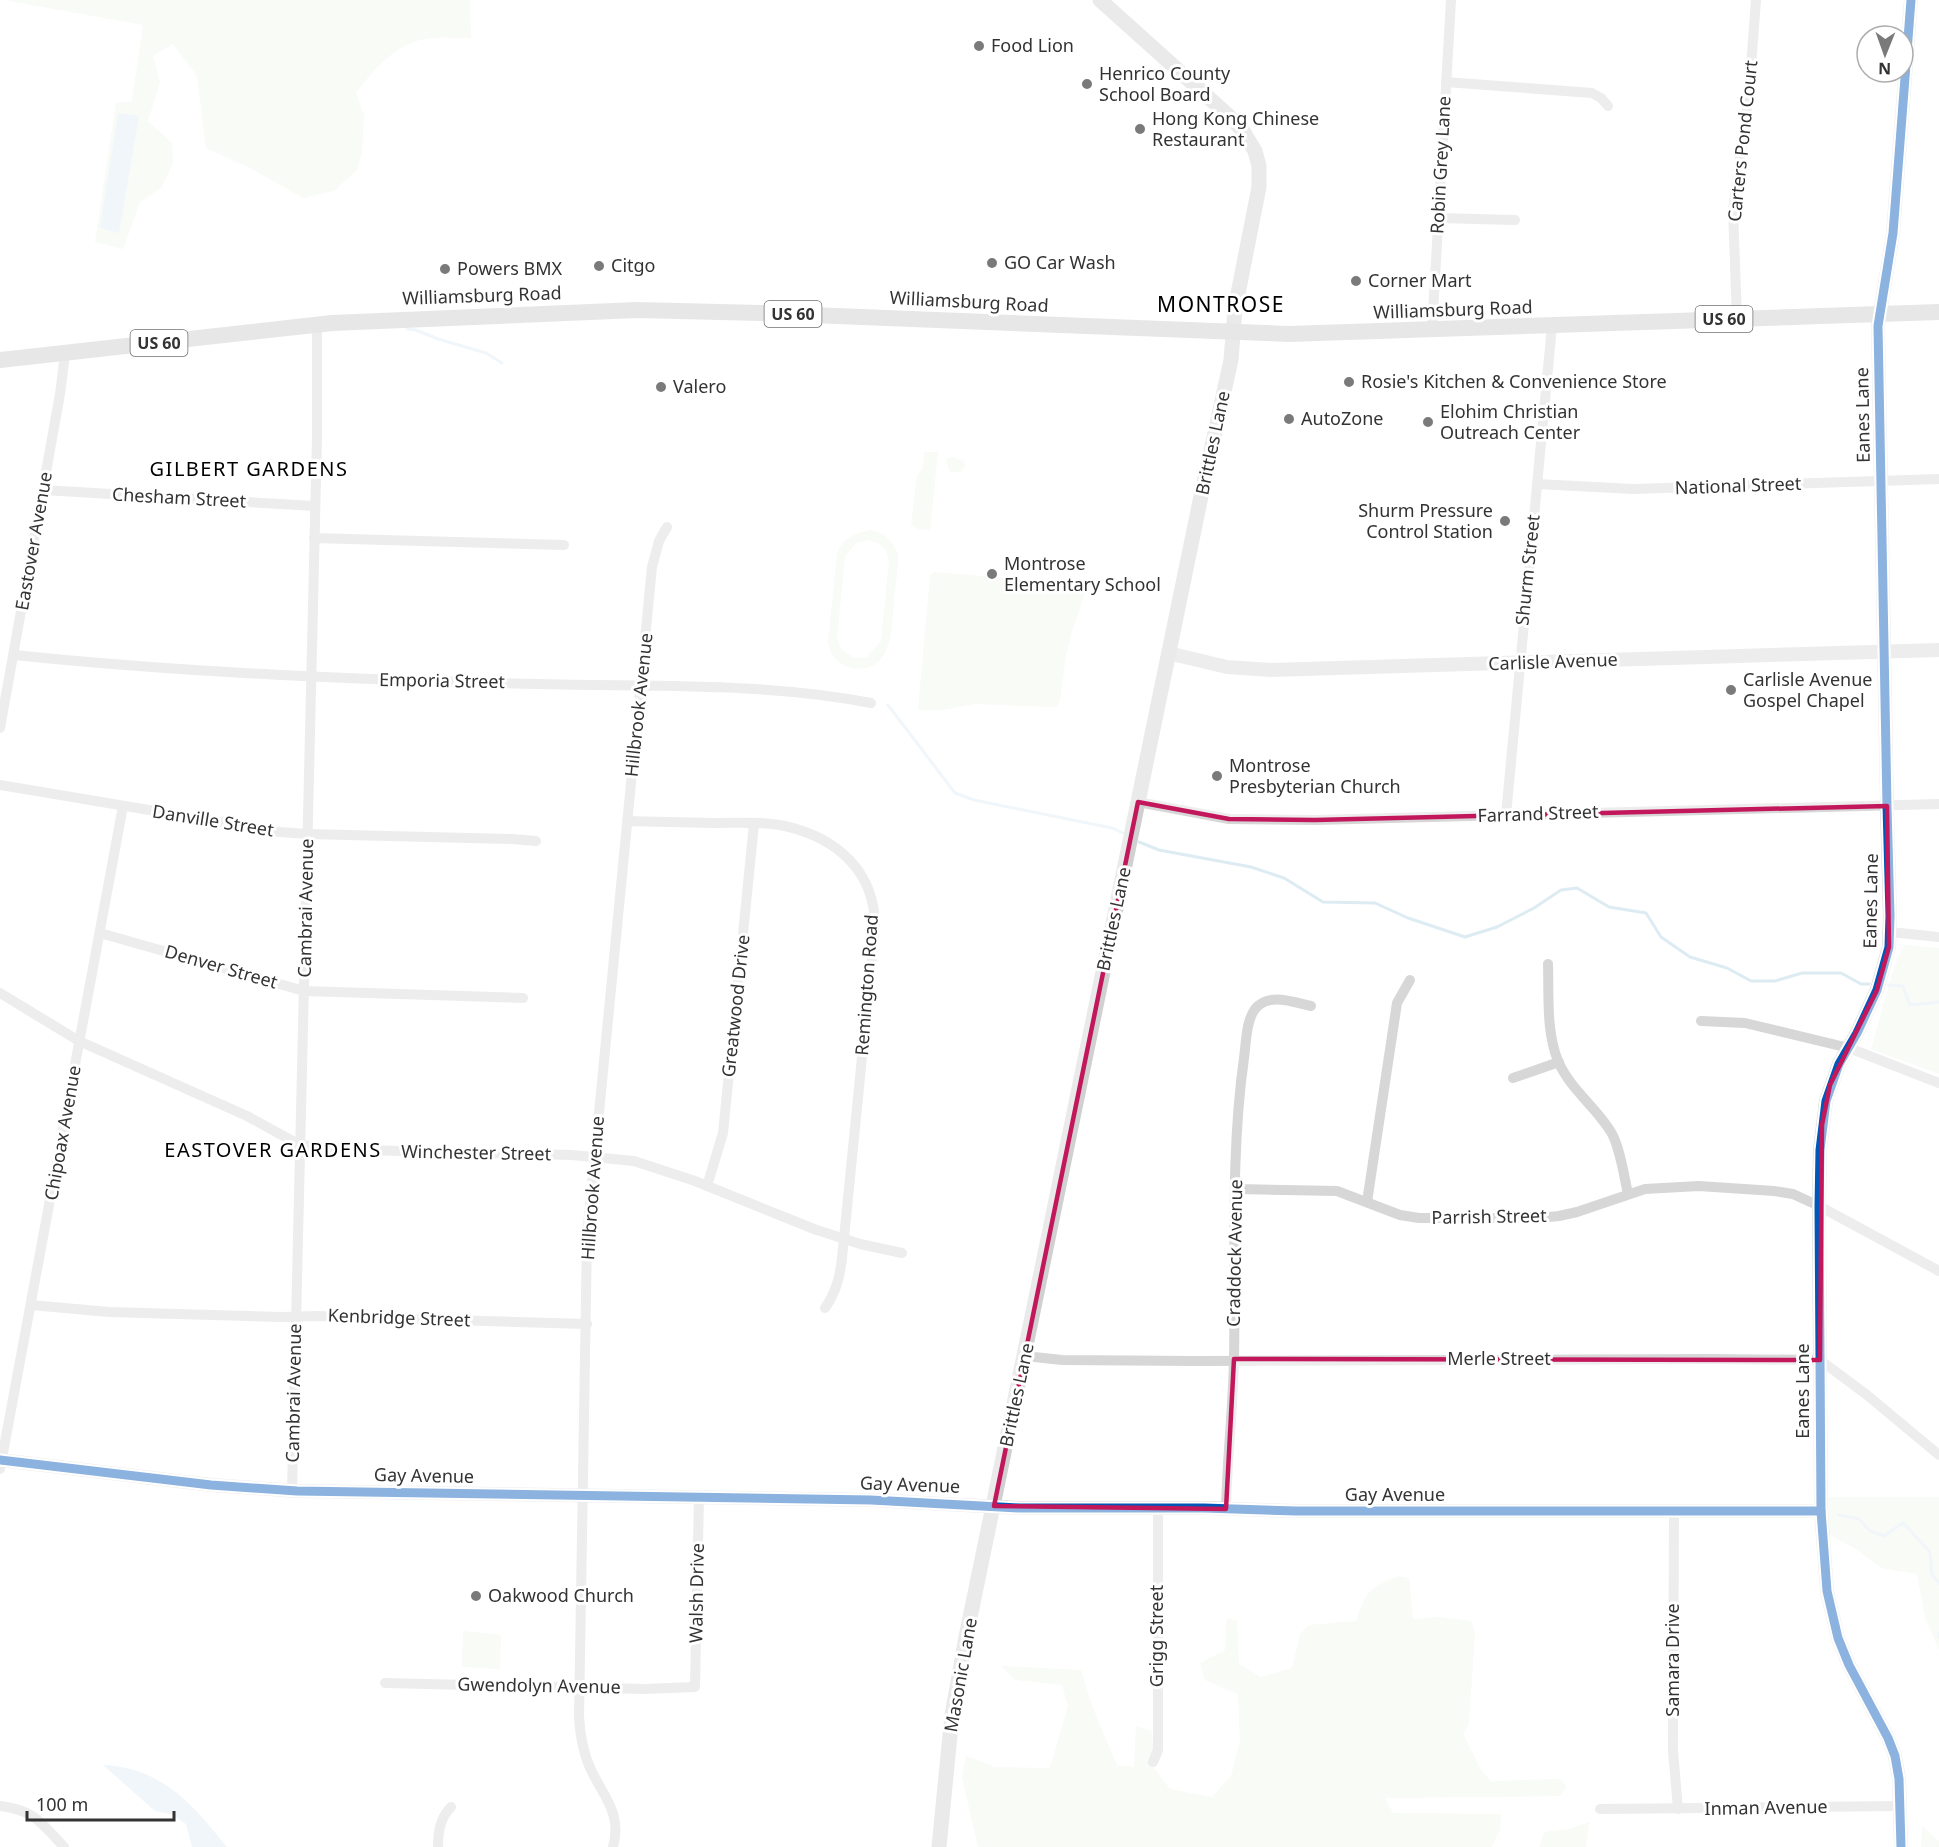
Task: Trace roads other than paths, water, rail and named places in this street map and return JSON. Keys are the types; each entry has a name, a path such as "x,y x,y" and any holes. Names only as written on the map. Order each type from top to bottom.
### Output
{"main road":[{"name":"Brittles Lane","path":"994,1506 1168,653 1231,360 1235,309 1259,187 1259,166 1255,150 1243,131 1100,0"},
{"name":"Williamsburg Road","path":"0,360 317,324 521,314 680,310 1234,333 1320,334 1939,312"},
{"name":"Masonic Lane","path":"939,1847 952,1715 994,1506"}],"street":[{"name":"Robin Grey Lane","path":"1432,330 1451,0"},
{"name":"Carters Pond Court","path":"1737,319 1733,210 1749,93 1756,0"},
{"name":"Eanes Lane","path":"1901,1847 1899,1779 1895,1756 1888,1738 1849,1665 1834,1622 1826,1581 1821,1510 1819,1206 1820,1150 1826,1101 1839,1064 1877,990 1885,967 1890,932 1880,482 1879,313 1890,261 1893,233 1911,0"},
{"path":"1446,82 1592,93 1608,106"},
{"path":"1438,218 1515,220"},
{"name":"Cambrai Avenue","path":"292,1491 317,324"},
{"name":"Shurm Street","path":"1506,815 1552,326"},
{"name":"Eastover Avenue","path":"0,728 60,394 65,354"},
{"name":"National Street","path":"1537,484 1633,489 1939,479"},
{"name":"Chesham Street","path":"43,490 314,506"},
{"name":"Hillbrook Avenue","path":"613,1847 616,1825 614,1813 609,1799 592,1773 582,1744 579,1716 587,1236 652,567 659,541 667,527"},
{"path":"314,538 564,545"},
{"name":"Carlisle Avenue","path":"1168,653 1227,667 1271,670 1939,650"},
{"name":"Emporia Street","path":"14,655 311,677 775,691 871,703"},
{"name":"Danville Street","path":"0,785 307,834 536,841"},
{"name":"Farrand Street","path":"1138,802 1205,816 1247,820 1939,804"},
{"name":"Chipoax Avenue","path":"0,1463 123,806"},
{"name":"Remington Road","path":"627,821 754,824 795,829 815,836 834,847 855,866 871,892 875,910 840,1279 825,1308"},
{"name":"Greatwood Drive","path":"707,1186 723,1133 754,824"},
{"path":"1890,932 1939,937"},
{"name":"Denver Street","path":"100,933 304,991 523,998"},
{"path":"1548,964 1551,1038 1559,1062 1576,1090 1613,1134 1628,1194"},
{"path":"1367,1202 1397,1003 1410,980"},
{"name":"Winchester Street","path":"0,993 79,1041 248,1116 300,1145 360,1150 594,1157 648,1164 814,1229 902,1253"},
{"name":"Craddock Avenue","path":"1226,1509 1234,1359 1233,1275 1238,1108 1246,1041 1252,1016 1263,1003 1275,999 1311,1006"},
{"path":"1701,1021 1745,1023 1849,1048 1939,1083"},
{"path":"1513,1078 1559,1062"},
{"name":"Parrish Street","path":"1236,1189 1337,1191 1400,1215 1419,1218 1538,1218 1577,1212 1645,1189 1699,1186 1792,1194 1819,1206 1939,1271"},
{"name":"Kenbridge Street","path":"31,1305 109,1312 587,1324"},
{"name":"Merle Street","path":"1025,1356 1062,1360 1820,1360"},
{"path":"1820,1360 1867,1395 1939,1455"},
{"name":"Gay Avenue","path":"0,1463 292,1491 871,1500 1019,1508 1296,1511 1821,1510"},
{"name":"Walsh Drive","path":"693,1687 697,1680 699,1497"},
{"name":"Grigg Street","path":"1153,1762 1158,1750 1158,1508"},
{"name":"Samara Drive","path":"1674,1511 1672,1751 1678,1809"},
{"name":"Gwendolyn Avenue","path":"385,1683 644,1689 693,1687"},
{"path":"0,1806 18,1808 31,1813 64,1847"},
{"name":"Inman Avenue","path":"1600,1809 1900,1806"},
{"path":"438,1847 438,1834 444,1815 451,1807"}],"waterway":[{"path":"407,329 486,353 502,363"},
{"path":"888,705 955,793 974,800 1112,828 1123,833"},
{"path":"1139,842 1159,850 1251,867 1284,878 1323,902 1375,903 1408,918 1465,937 1497,927 1534,908 1561,890 1577,888 1609,907 1646,913 1661,937 1690,957 1727,968 1751,981 1775,981 1802,973 1841,973 1861,984 1869,984"},
{"path":"1888,985 1903,986 1910,1005 1939,1002"},
{"path":"1839,1515 1859,1519 1870,1531 1884,1536 1903,1523 1930,1552 1932,1575 1939,1583"}],"place":[{"name":"Food Lion","path":"979,46"},
{"name":"Henrico County School Board","path":"1087,84"},
{"name":"Hong Kong Chinese Restaurant","path":"1140,129"},
{"name":"GO Car Wash","path":"992,263"},
{"name":"Citgo","path":"599,266"},
{"name":"Powers BMX","path":"445,269"},
{"name":"Corner Mart","path":"1356,281"},
{"name":"Rosie's Kitchen & Convenience Store","path":"1349,382"},
{"name":"Valero","path":"661,387"},
{"name":"AutoZone","path":"1289,419"},
{"name":"Elohim Christian Outreach Center","path":"1428,422"},
{"name":"Shurm Pressure Control Station","path":"1505,521"},
{"name":"Montrose Elementary School","path":"992,574"},
{"name":"Carlisle Avenue Gospel Chapel","path":"1731,690"},
{"name":"Montrose Presbyterian Church","path":"1217,776"},
{"name":"Oakwood Church","path":"476,1596"}],"district":[{"name":"MONTROSE","path":"1221,305"},
{"name":"GILBERT GARDENS","path":"249,469"},
{"name":"EASTOVER GARDENS","path":"273,1150"}]}
